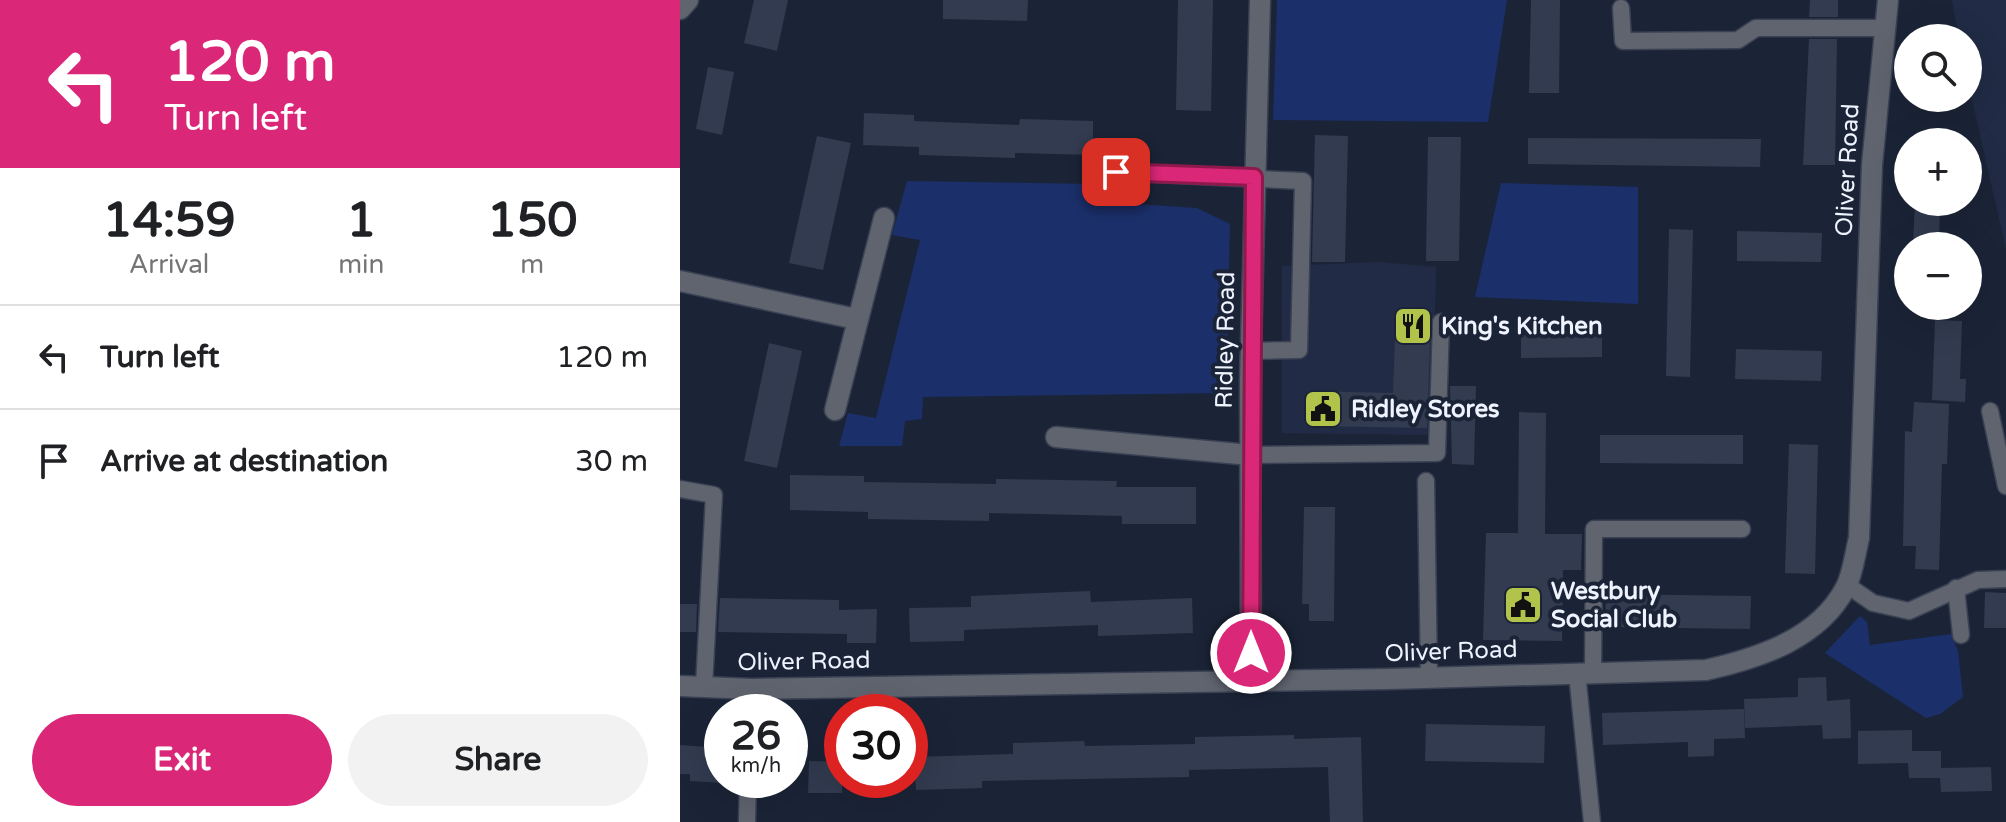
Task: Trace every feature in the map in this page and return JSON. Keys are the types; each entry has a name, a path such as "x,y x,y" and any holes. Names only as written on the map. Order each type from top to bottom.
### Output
{"street":[{"path":"680,9 688,0"},
{"name":"Ridley Road","path":"1251,681 1251,351 1260,0"},
{"name":"Oliver Road","path":"680,686 751,689 1706,670 1738,663 1804,634 1825,616 1847,585 1859,538 1872,165 1888,0"},
{"path":"835,410 884,218"},
{"path":"680,281 856,319"},
{"path":"1056,437 1250,455"}],"lane":[{"path":"1621,8 1623,41 1738,40 1756,28 1883,28"},
{"path":"1116,172 1303,181 1299,350 1251,351"},
{"path":"1250,455 1437,453 1441,322"},
{"path":"1990,411 2006,486"},
{"path":"1426,481 1429,677"},
{"path":"680,489 714,495 704,687"},
{"path":"1592,822 1585,673 1594,529 1742,529"},
{"path":"1847,585 1873,603 1909,611 1978,580 2006,579"},
{"path":"1956,588 1961,635"},
{"path":"751,689 751,694"},
{"path":"747,822 748,798"}],"shaded area":[{"path":"1277,0 1507,0 1488,122 1273,120"},
{"path":"1952,0 2006,0 2006,249 1982,144 1982,128 1978,128 1975,112 1982,112 1982,24 1956,24"},
{"path":"907,181 1092,184 1088,201 1197,208 1230,224 1226,393 923,397 922,419 905,421 902,446 839,446 848,413 876,418 920,240 892,235"},
{"path":"1501,183 1638,187 1638,304 1475,297"},
{"path":"1379,262 1436,267 1432,435 1282,433 1282,266"},
{"path":"1860,616 1867,622 1870,645 1951,634 1958,651 1963,697 1940,714 1926,718 1825,653"}],"building":[{"path":"754,0 788,0 777,51 744,43"},
{"path":"943,0 1028,0 1027,21 943,19"},
{"path":"1178,0 1213,0 1211,111 1176,110"},
{"path":"1531,0 1560,0 1559,93 1529,93"},
{"path":"1810,0 1838,0 1838,17 1809,17"},
{"path":"1809,39 1837,39 1835,165 1803,165"},
{"path":"708,67 734,72 722,135 696,129"},
{"path":"864,113 914,115 914,121 1019,125 1020,119 1093,121 1093,155 1015,153 1015,158 919,155 919,147 863,145"},
{"path":"1315,135 1348,136 1345,262 1312,262"},
{"path":"817,136 851,143 823,270 789,263"},
{"path":"1428,137 1461,137 1459,261 1426,261"},
{"path":"1528,138 1761,139 1760,167 1528,164"},
{"path":"1914,216 1940,216 1939,232 1914,232"},
{"path":"1669,229 1693,230 1690,377 1666,376"},
{"path":"1737,231 1822,233 1821,262 1737,261"},
{"path":"1396,312 1431,312 1427,428 1307,426 1308,391 1393,393"},
{"path":"1935,320 1962,321 1960,379 1966,379 1965,402 1932,400"},
{"path":"1521,329 1602,329 1602,357 1521,358"},
{"path":"769,343 802,351 777,468 744,461"},
{"path":"1736,349 1822,351 1821,381 1735,379"},
{"path":"1450,386 1476,386 1474,465 1452,464"},
{"path":"1914,402 1949,404 1947,464 1942,464 1939,570 1915,569 1916,546 1903,546 1905,431 1912,432"},
{"name":"Westbury Social Club","path":"1519,412 1546,413 1545,534 1582,534 1581,570 1563,570 1562,641 1483,640 1486,533 1518,533"},
{"path":"1600,435 1743,435 1743,464 1600,463"},
{"path":"1789,444 1818,445 1815,574 1785,573"},
{"path":"790,475 864,476 864,482 996,484 996,479 1117,481 1116,487 1196,487 1196,524 1122,524 1122,516 989,513 989,521 868,519 868,512 790,510"},
{"path":"1304,507 1335,507 1334,621 1309,621 1309,604 1302,604"},
{"path":"1090,591 1091,602 1192,598 1193,633 1098,636 1098,625 964,630 964,641 910,642 909,608 971,607 971,596"},
{"path":"1985,592 2006,593 2006,628 1984,628"},
{"path":"1606,594 1751,596 1750,629 1605,627"},
{"path":"720,598 839,600 839,610 877,609 876,643 847,643 847,634 718,632"},
{"path":"680,604 697,604 696,632 680,632"},
{"path":"1826,677 1827,701 1850,699 1851,738 1823,739 1822,725 1745,728 1744,699 1798,697 1798,678"},
{"path":"1744,709 1745,738 1714,739 1714,756 1688,757 1688,742 1603,745 1602,713"},
{"path":"1426,724 1545,726 1544,763 1425,761"},
{"path":"1912,730 1912,751 1941,751 1941,768 1991,767 1992,791 1941,792 1940,778 1909,778 1908,763 1858,764 1858,731"},
{"path":"1195,737 1361,737 1363,822 1330,822 1328,767 1189,770 1189,777 982,781 982,788 928,790 928,757 1013,754 1013,743 1084,741 1085,746 1195,744"},
{"path":"680,745 704,747 704,782 690,781 690,774 680,774"},
{"path":"809,761 824,761 824,793 808,793"}],"place":[{"name":"King's Kitchen","path":"1413,326"},
{"name":"Ridley Stores","path":"1323,409"},
{"name":"Westbury Social Club","path":"1523,605"}],"route":[{"path":"1116,172 1254,177 1251,653"}]}
